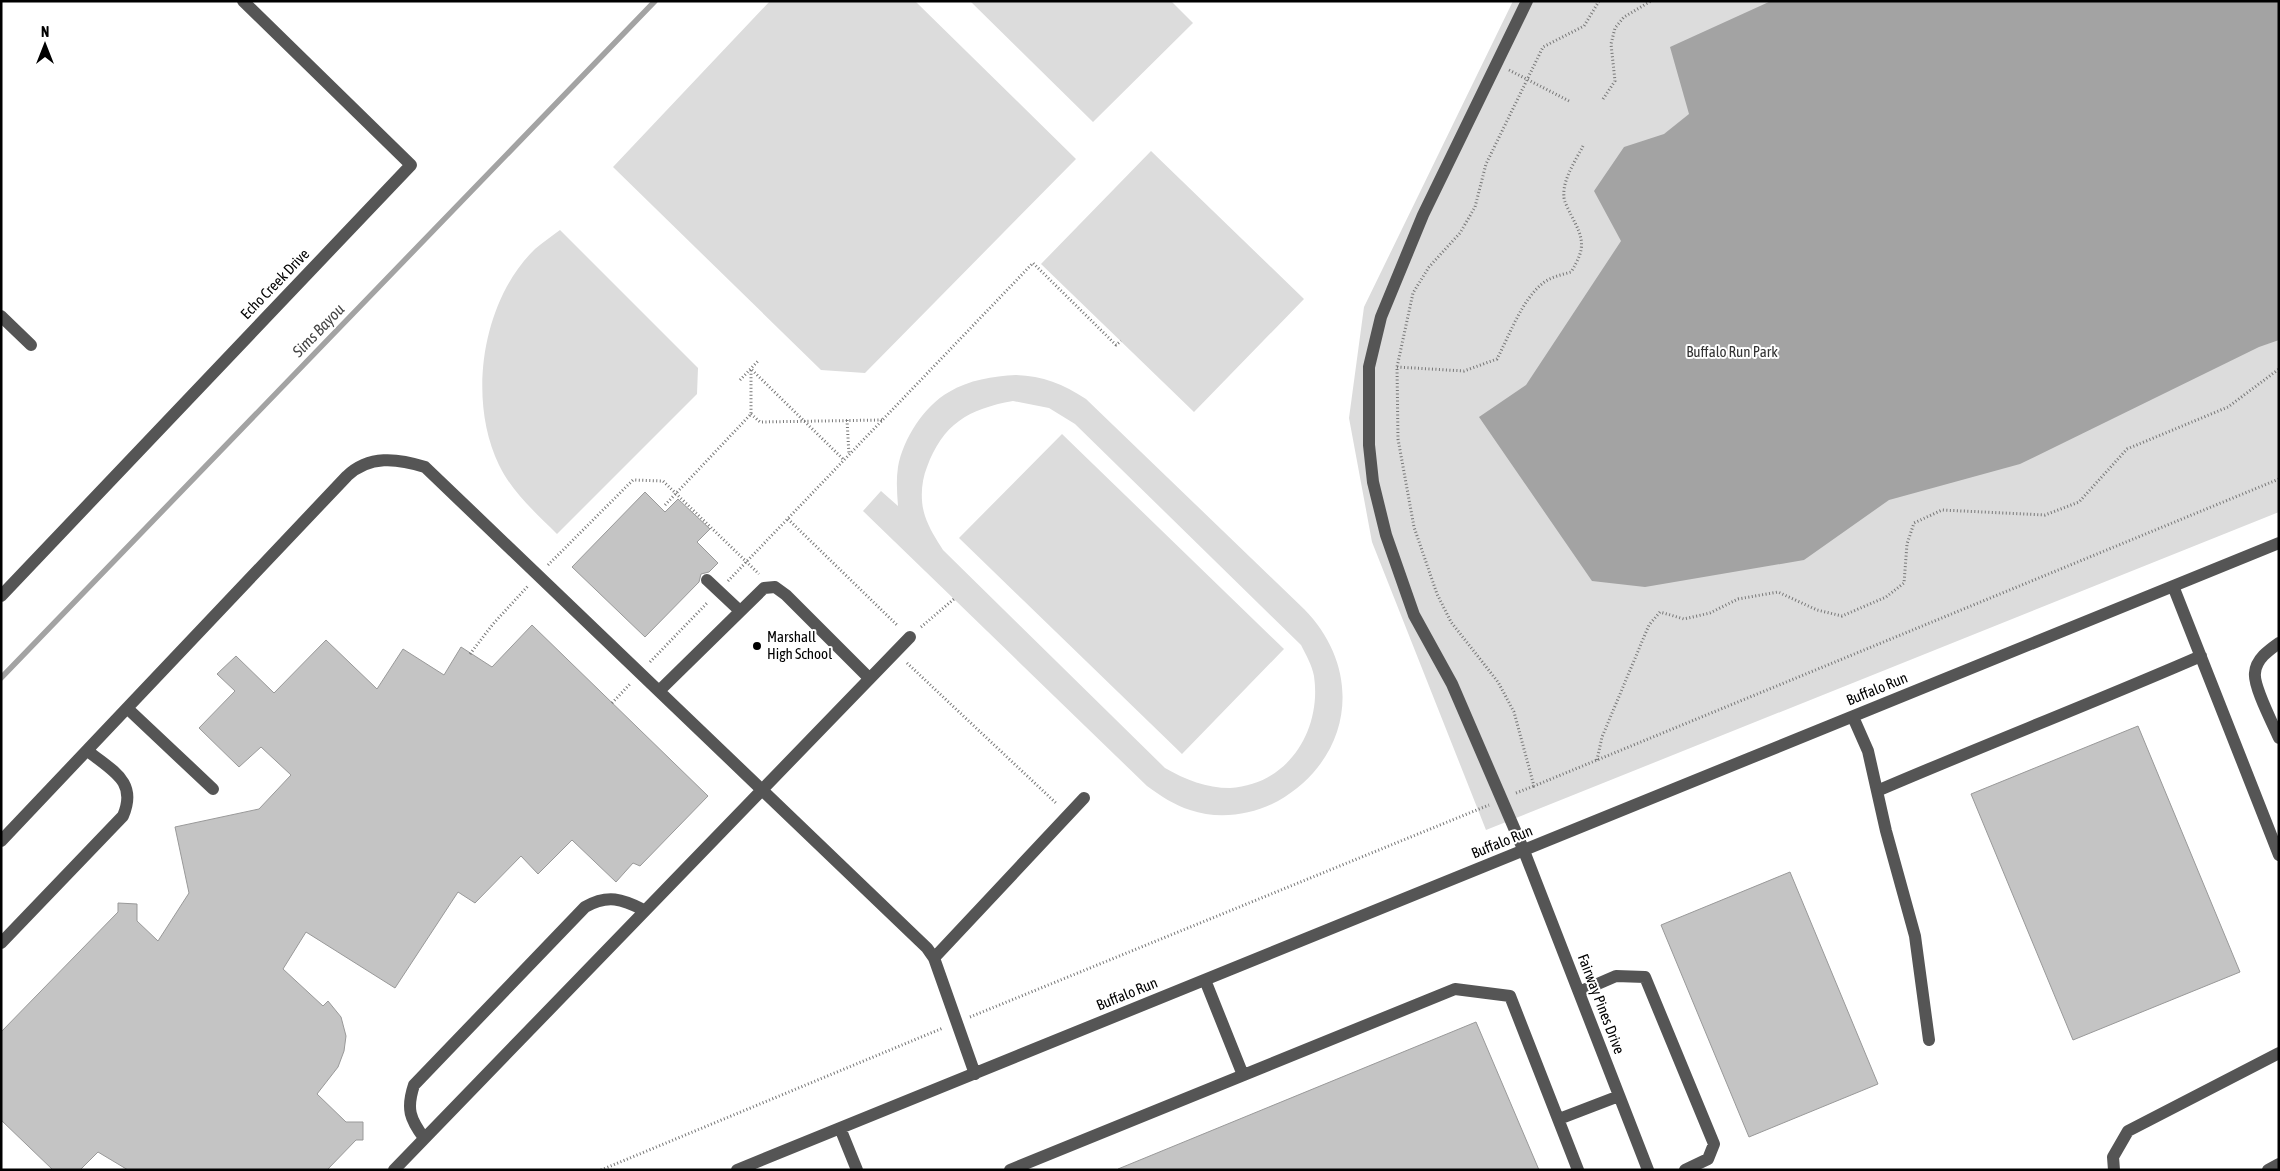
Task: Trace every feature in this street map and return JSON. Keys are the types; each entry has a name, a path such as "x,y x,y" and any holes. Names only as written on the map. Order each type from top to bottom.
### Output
{"street":[{"name":"Echo Creek Drive","path":"1,596 411,165 243,1"},
{"name":"Fairway Pines Drive","path":"1527,1 1423,215 1381,317 1369,367 1368,445 1373,482 1386,535 1414,615 1452,684 1524,851 1648,1170"},
{"path":"1,316 31,345"},
{"path":"1,841 347,476 357,467 372,462 399,460 424,467 927,948 934,958 975,1074"},
{"name":"Buffalo Run","path":"738,1170 2279,543"},
{"path":"708,580 740,611"},
{"path":"2173,586 2279,855"},
{"path":"659,691 764,588 775,587 786,595 869,678"},
{"path":"394,1170 910,637"},
{"path":"2279,644 2263,655 2255,673 2260,694 2279,738"},
{"path":"1877,791 2102,699 2201,656"},
{"path":"127,708 213,789"},
{"path":"1853,716 1868,751 1886,831 1915,936 1929,1040"},
{"path":"1,943 123,816 129,803 129,791 118,776 88,751"},
{"path":"934,958 1084,798"},
{"path":"424,1138 412,1122 410,1112 410,1098 414,1085 585,907 596,901 622,900 644,910"},
{"path":"1579,992 1616,976 1645,977 1714,1144 1708,1160 1685,1170"},
{"path":"1205,980 1243,1075"},
{"path":"1010,1170 1455,989 1510,996 1578,1170"},
{"path":"2114,1170 2113,1157 2128,1131 2279,1053"},
{"path":"1559,1119 1619,1096"},
{"path":"840,1128 857,1170"},
{"path":"2268,1170 2279,1164"}],"path":[{"path":"1534,786 1514,712 1498,682 1451,622 1437,594 1417,535 1398,439 1397,367 1413,293 1429,267 1460,233 1475,207 1486,164 1543,47 1584,26 1599,1"},
{"path":"1603,99 1615,81 1611,44 1615,28 1624,17 1651,1"},
{"path":"1497,64 1569,100"},
{"path":"1397,367 1464,371 1497,359 1529,297 1543,283 1571,272 1580,259 1583,244 1580,231 1564,197 1567,179 1583,146"},
{"path":"612,703 1033,263 1116,345 1120,341"},
{"path":"740,380 759,360"},
{"path":"665,505 751,414 751,369"},
{"path":"751,369 844,460"},
{"path":"1597,760 1602,737 1649,626 1660,612 1684,619 1710,613 1738,599 1778,592 1817,610 1842,616 1886,597 1904,582 1906,544 1914,523 1942,510 2045,515 2080,502 2127,449 2228,407 2279,369"},
{"path":"751,414 760,422 883,420"},
{"path":"847,420 848,455"},
{"path":"601,1170 2279,479"},
{"path":"470,654 493,624 633,480 664,481 763,578 764,588"},
{"path":"788,519 910,637 954,599"},
{"path":"895,652 1068,814"}],"green space":[{"path":"770,1 915,1 1076,159 865,373 821,370 613,167"},
{"path":"970,1 1171,1 1193,23 1093,122"},
{"name":"Buffalo Run Park","path":"1513,1 2279,1 2279,512 1486,830 1372,542 1349,418 1364,307"},
{"path":"1151,151 1304,299 1194,412 1041,264"},
{"path":"560,230 698,368 697,394 557,534 518,493 499,465 489,439 484,411 482,381 485,351 492,322 503,295 517,270 535,249"},
{"path":"1016,375 1044,379 1061,385 1086,399 1304,609 1323,633 1336,659 1342,685 1342,712 1335,737 1322,761 1303,783 1278,801 1246,813 1212,815 1184,808 1152,790 863,511 881,491 898,506 898,467 905,445 923,414 940,398 965,384 981,379","holes":["1013,401 1049,408 1075,424 1301,645 1314,676 1315,696 1312,716 1306,734 1297,751 1269,777 1251,785 1221,788 1196,782 1165,768 943,550 935,538 923,510 922,485 933,452 949,429 970,414 997,404"]},
{"path":"1062,434 1284,649 1182,754 959,538"}],"shaded area":[{"path":"1771,1 2279,1 2279,340 2259,347 2020,464 1889,500 1804,560 1645,587 1592,581 1479,417 1526,385 1621,241 1594,191 1624,147 1664,134 1689,114 1670,47"}],"building":[{"path":"645,492 665,512 678,499 710,529 697,542 718,563 709,572 701,574 699,582 645,637 572,567"},
{"path":"532,625 708,796 640,866 633,863 616,882 572,840 538,874 521,856 475,903 458,892 395,988 306,932 283,969 323,1006 328,1001 341,1017 346,1036 344,1051 338,1067 317,1094 346,1122 363,1122 363,1140 356,1140 327,1170 128,1170 98,1152 80,1170 53,1170 1,1120 1,1032 118,912 118,903 137,904 137,921 158,941 189,893 175,827 259,809 291,775 261,747 239,767 199,728 235,691 217,674 236,656 274,693 326,640 377,689 403,649 444,675 461,647 492,667"},
{"path":"2138,726 2240,972 2073,1040 1971,794"},
{"path":"1790,872 1878,1084 1749,1137 1661,925"},
{"path":"1476,1022 1539,1170 1118,1170 1118,1169"}],"waterway":[{"name":"Sims Bayou","path":"1,678 655,1"}],"place":[{"name":"Marshall High School","path":"757,646"}]}
